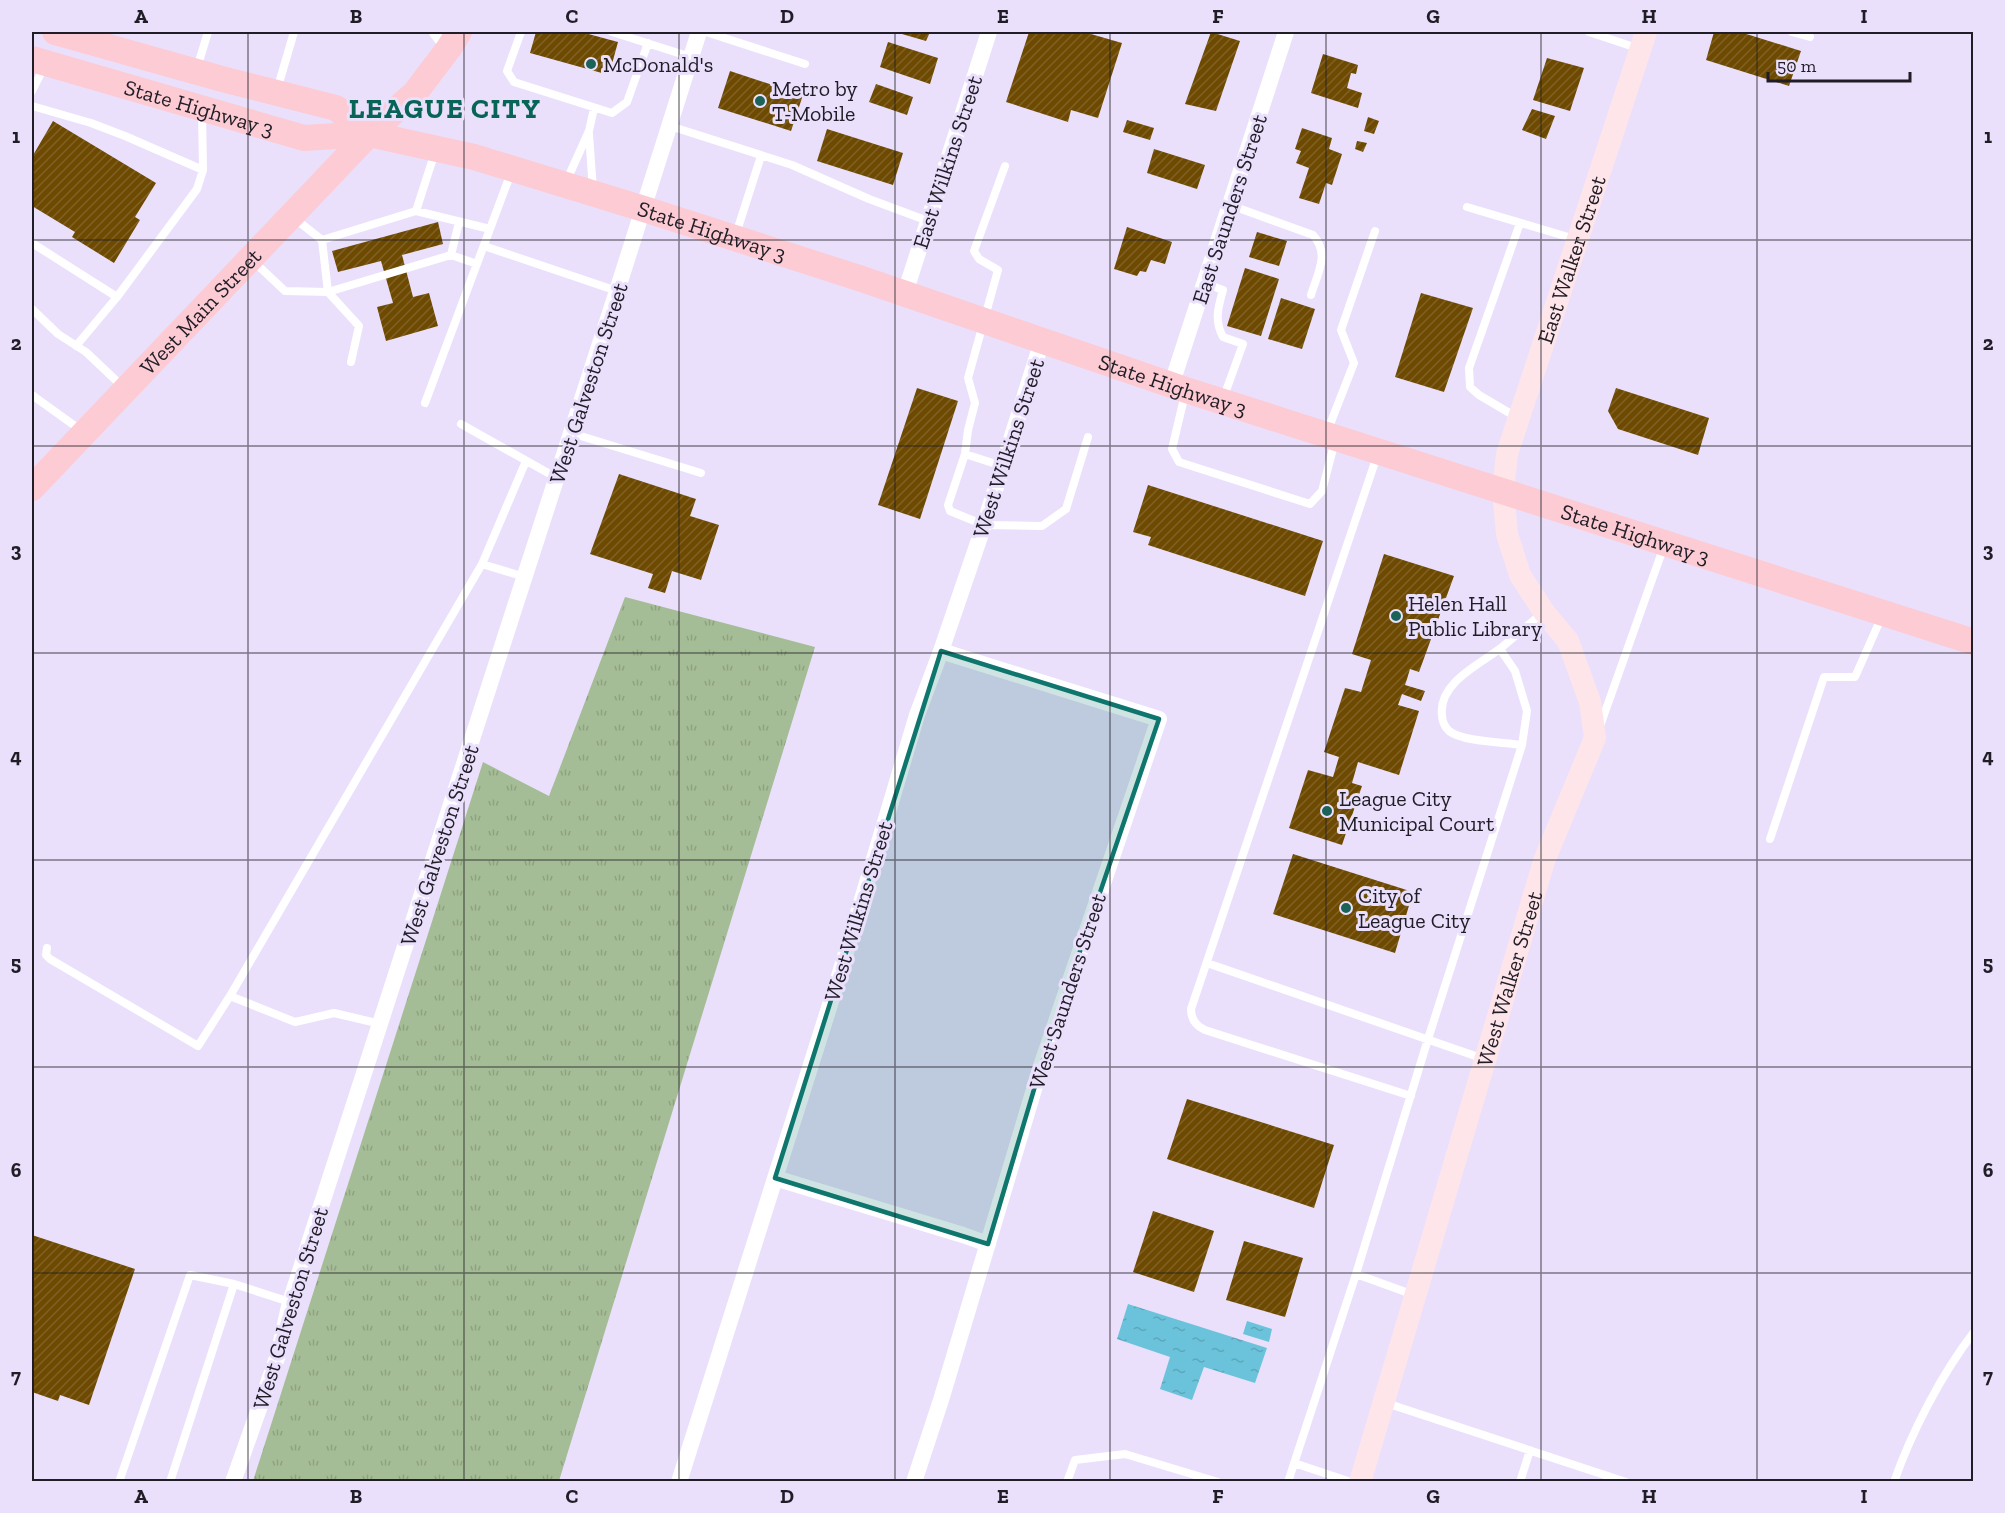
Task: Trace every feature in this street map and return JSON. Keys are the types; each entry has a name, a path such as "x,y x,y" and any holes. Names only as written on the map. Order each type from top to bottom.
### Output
{"main road":[{"name":"State Highway 3","path":"55,32 91,37 196,72 336,108 369,134"},
{"name":"West Main Street","path":"32,488 369,134 415,93 449,37"},
{"name":"State Highway 3","path":"38,62 304,138 369,134 474,157 735,238 905,293 1179,388 1974,642"}],"street":[{"name":"West Galveston Street","path":"233,1482 278,1355 290,1302 644,209 699,32"},
{"name":"East Wilkins Street","path":"905,293 989,32"},
{"name":"East Saunders Street","path":"1179,388 1204,284 1286,32"},
{"name":"East Walker Street","path":"1503,491 1507,454 1643,40"},
{"name":"West Wilkins Street","path":"679,1482 840,973 917,715 984,525 1042,341"},
{"path":"1503,491 1507,534 1520,575 1544,612 1568,642 1590,702 1595,738"},
{"name":"West Saunders Street","path":"914,1482 941,1400 1041,1066 1159,719 941,651"},
{"name":"West Walker Street","path":"1360,1482 1544,861 1595,738"},
{"path":"775,1178 988,1244"}],"lane":[{"path":"196,72 208,32"},
{"path":"276,93 294,32"},
{"path":"521,32 507,71 514,82 612,113 627,102 648,43"},
{"path":"612,32 691,57"},
{"path":"706,32 805,64"},
{"path":"1589,32 1643,40"},
{"path":"1792,32 1810,37"},
{"path":"32,91 38,62"},
{"path":"32,106 100,126 203,170"},
{"path":"564,185 589,131 594,108"},
{"path":"76,346 117,297 197,189 203,170 202,109"},
{"path":"669,126 792,165 869,199 928,221"},
{"path":"589,131 593,193"},
{"path":"416,211 436,149"},
{"path":"735,238 761,156"},
{"path":"1005,166 974,251 979,259 998,270 968,378 975,403 965,453 948,505 950,511 984,525 1042,526 1066,509 1088,437"},
{"path":"424,403 513,169"},
{"path":"1230,205 1313,235 1320,243 1324,254 1311,295"},
{"path":"1467,207 1578,240"},
{"path":"322,240 416,211 490,229"},
{"path":"292,216 322,240 328,292 359,326 351,362"},
{"path":"451,255 459,222"},
{"path":"1519,418 1479,395 1470,387 1469,368 1520,223"},
{"path":"1179,388 1172,449 1179,462 1310,504 1322,490 1331,437 1354,363 1341,330 1375,231"},
{"path":"32,243 117,297"},
{"path":"484,246 617,291"},
{"path":"250,258 285,291 328,292 451,255 477,264"},
{"path":"1204,284 1223,290 1216,315 1223,337 1243,344 1222,402"},
{"path":"32,309 58,334 86,352 125,389"},
{"path":"32,395 84,433"},
{"path":"461,424 557,478"},
{"path":"571,433 701,473"},
{"path":"1378,452 1191,1008 1194,1022 1199,1027 1410,1096"},
{"path":"965,453 1002,466"},
{"path":"47,948 46,955 50,959 198,1046 230,996 482,564 526,461"},
{"path":"1595,738 1665,544"},
{"path":"482,564 525,577"},
{"path":"1522,745 1461,736 1450,731 1442,722 1441,709 1447,693 1458,680 1544,612"},
{"path":"1770,839 1824,677 1855,677 1883,613"},
{"path":"1288,1482 1356,1274 1522,745 1527,711 1515,671 1500,649"},
{"path":"1207,963 1485,1060"},
{"path":"230,996 296,1022 334,1013 381,1024"},
{"path":"1356,1274 1415,1296"},
{"path":"119,1482 190,1275 234,1284 290,1302"},
{"path":"170,1482 234,1284"},
{"path":"1894,1482 1900,1464 1930,1403 1974,1332"},
{"path":"1383,1402 1626,1482"},
{"path":"1520,1482 1530,1450"},
{"path":"1067,1482 1075,1460 1125,1454 1218,1482"},
{"path":"1294,1463 1351,1482"}],"highlighted area":[{"path":"941,651 1159,719 1041,1066 988,1244 775,1178"}],"green space":[{"path":"625,597 815,647 559,1481 253,1481 483,762 549,796"}],"water":[{"path":"1128,1304 1267,1348 1255,1383 1204,1367 1192,1400 1160,1389 1170,1357 1117,1339"},
{"path":"1247,1321 1272,1329 1269,1342 1243,1334"}],"building":[{"name":"McDonald's","path":"536,32 581,32 618,42 609,75 530,53"},
{"path":"903,32 930,32 926,41 902,34"},
{"path":"1029,32 1084,32 1122,43 1098,118 1071,110 1068,122 1006,102"},
{"path":"1211,32 1240,41 1216,111 1185,104"},
{"path":"1714,32 1740,32 1801,51 1789,86 1706,60"},
{"path":"888,42 938,58 930,84 880,67"},
{"path":"1323,54 1358,65 1356,74 1351,73 1347,88 1362,93 1358,108 1311,93"},
{"path":"1547,58 1584,68 1570,111 1533,100"},
{"name":"Metro by T-Mobile","path":"730,71 803,95 791,131 718,108"},
{"path":"876,84 913,97 907,115 869,102"},
{"path":"1532,109 1555,116 1546,139 1522,130"},
{"path":"1368,117 1379,121 1374,134 1364,131"},
{"path":"1127,120 1154,128 1150,140 1123,132"},
{"path":"53,121 156,183 135,217 140,220 114,263 72,237 75,232 32,206 32,157"},
{"path":"1302,128 1332,138 1329,149 1342,154 1332,185 1326,183 1319,204 1299,198 1309,168 1296,163 1301,151 1295,149"},
{"path":"827,129 903,153 893,185 817,161"},
{"path":"1357,141 1367,143 1363,152 1355,149"},
{"path":"1154,149 1205,165 1197,189 1147,173"},
{"path":"438,222 443,244 402,255 413,297 429,293 438,326 386,341 377,307 393,303 381,261 338,272 332,251"},
{"path":"1127,227 1172,242 1165,264 1151,260 1146,272 1140,271 1137,276 1114,269"},
{"path":"1257,232 1287,241 1279,266 1249,257"},
{"path":"1245,268 1279,279 1261,336 1227,326"},
{"path":"1421,293 1473,308 1444,392 1395,377"},
{"path":"1281,298 1315,309 1302,349 1268,339"},
{"path":"917,388 958,401 920,519 878,505"},
{"path":"1616,388 1709,418 1698,455 1618,429 1608,411"},
{"path":"619,474 696,499 690,516 719,525 701,580 672,571 665,593 648,588 653,574 590,554"},
{"path":"1148,485 1323,541 1305,596 1148,545 1151,537 1133,532"},
{"path":"1384,554 1454,576 1419,672 1410,669 1405,685 1425,691 1421,701 1402,694 1398,705 1419,711 1399,775 1358,762 1352,783 1362,786 1342,845 1289,828 1308,770 1333,777 1339,757 1324,752 1345,688 1361,692 1371,660 1352,654"},
{"path":"1293,854 1413,892 1395,953 1273,914"},
{"path":"1187,1099 1334,1145 1314,1208 1167,1159"},
{"path":"1153,1211 1214,1231 1194,1292 1133,1272"},
{"path":"32,1235 135,1269 89,1405 60,1395 58,1401 32,1392"},
{"path":"1244,1241 1303,1258 1285,1317 1226,1300"}],"place":[{"name":"McDonald's","path":"591,64"},
{"name":"Metro by T-Mobile","path":"760,101"},
{"name":"Helen Hall Public Library","path":"1396,616"},
{"name":"League City Municipal Court","path":"1327,811"},
{"name":"City of League City","path":"1346,908"}],"district":[{"name":"LEAGUE CITY","path":"445,108"}]}
